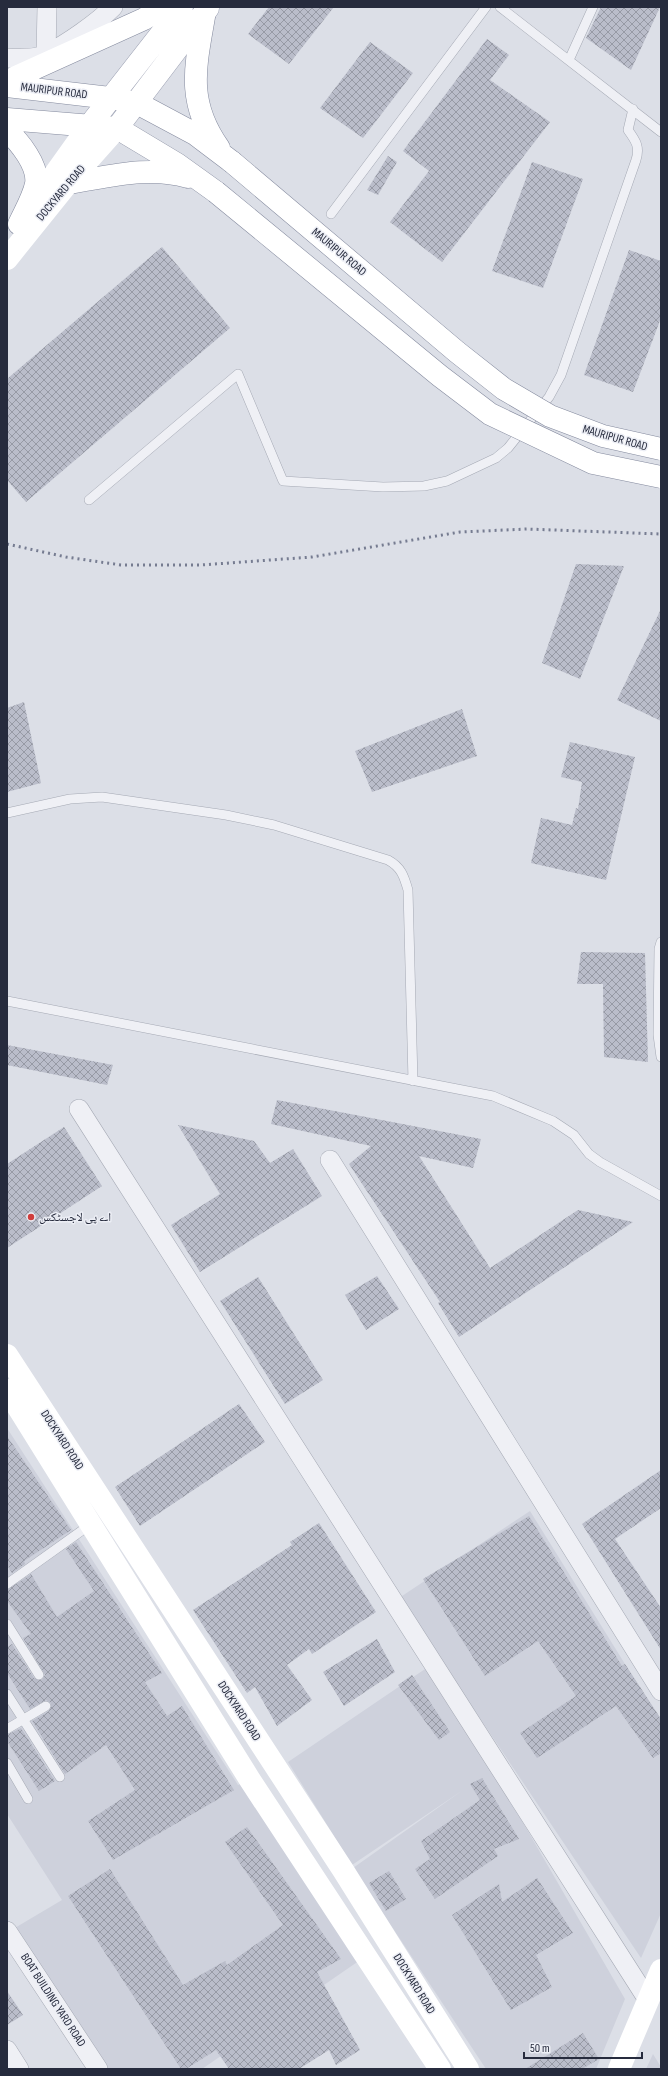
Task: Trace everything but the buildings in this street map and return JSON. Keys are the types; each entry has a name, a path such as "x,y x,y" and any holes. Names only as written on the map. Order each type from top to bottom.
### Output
{"main road":[{"path":"7,81 123,28 164,7"},
{"name":"DOCKYARD ROAD","path":"13,241 89,126 182,7"},
{"path":"207,9 195,76 198,105 209,133 229,160"},
{"name":"DOCKYARD ROAD","path":"13,241 117,128 207,9"},
{"name":"MAURIPUR ROAD","path":"7,86 110,98 137,103 195,134 229,160 457,352 504,389 550,416 602,436 661,449"},
{"path":"7,119 117,128 177,164 213,189 440,376 490,414 593,463 661,477"},
{"path":"7,131 18,139 30,159 36,182 29,204 13,241"},
{"path":"68,183 130,172 159,171 186,176 213,189"},
{"name":"DOCKYARD ROAD","path":"7,1355 343,1870 468,2069"},
{"name":"DOCKYARD ROAD","path":"7,1390 250,1780 440,2069"},
{"path":"619,2069 661,1970"}],"street":[{"path":"46,54 47,7"},
{"path":"7,58 19,59 46,54 105,11"},
{"path":"79,1109 648,2000"},
{"path":"330,1160 661,1691"},
{"name":"BOAT BUILDING YARD ROAD","path":"7,1932 98,2069"},
{"path":"7,2050 19,2069"}],"lane":[{"path":"331,214 486,7"},
{"path":"500,7 661,132"},
{"path":"569,60 592,7"},
{"path":"89,500 238,374 283,481 383,487 424,486 447,481 496,458 508,448 549,397 560,375 638,155 639,150 637,142 628,130 633,109"},
{"path":"7,813 70,799 102,797 226,815 274,825 396,864 403,874 408,890 413,1080"},
{"path":"661,942 659,949 658,1034 661,1057"},
{"path":"7,1000 493,1096 553,1121 574,1135 589,1154 600,1162 661,1196"},
{"path":"7,1584 91,1524"},
{"path":"7,1624 39,1675"},
{"path":"7,1694 60,1777"},
{"path":"7,1729 46,1706"},
{"path":"7,1764 28,1799"}],"shaded area":[{"path":"7,1428 238,1785 250,1780 366,1956 202,2069 98,2069 8,1932 62,1900 7,1814"},
{"path":"530,1511 661,1722 661,1913 641,1958 399,1598"},
{"path":"428,1667 492,1769 625,1999 596,2069 486,2069 353,1868 463,1790 352,1865 288,1762"},
{"path":"653,2054 661,2067 661,2069 646,2069"}],"railway":[{"path":"7,544 66,557 121,565 201,565 312,557 460,532 527,529 661,534"}],"place":[{"name":"اے پی لاجسٹکس","path":"31,1217"}]}
